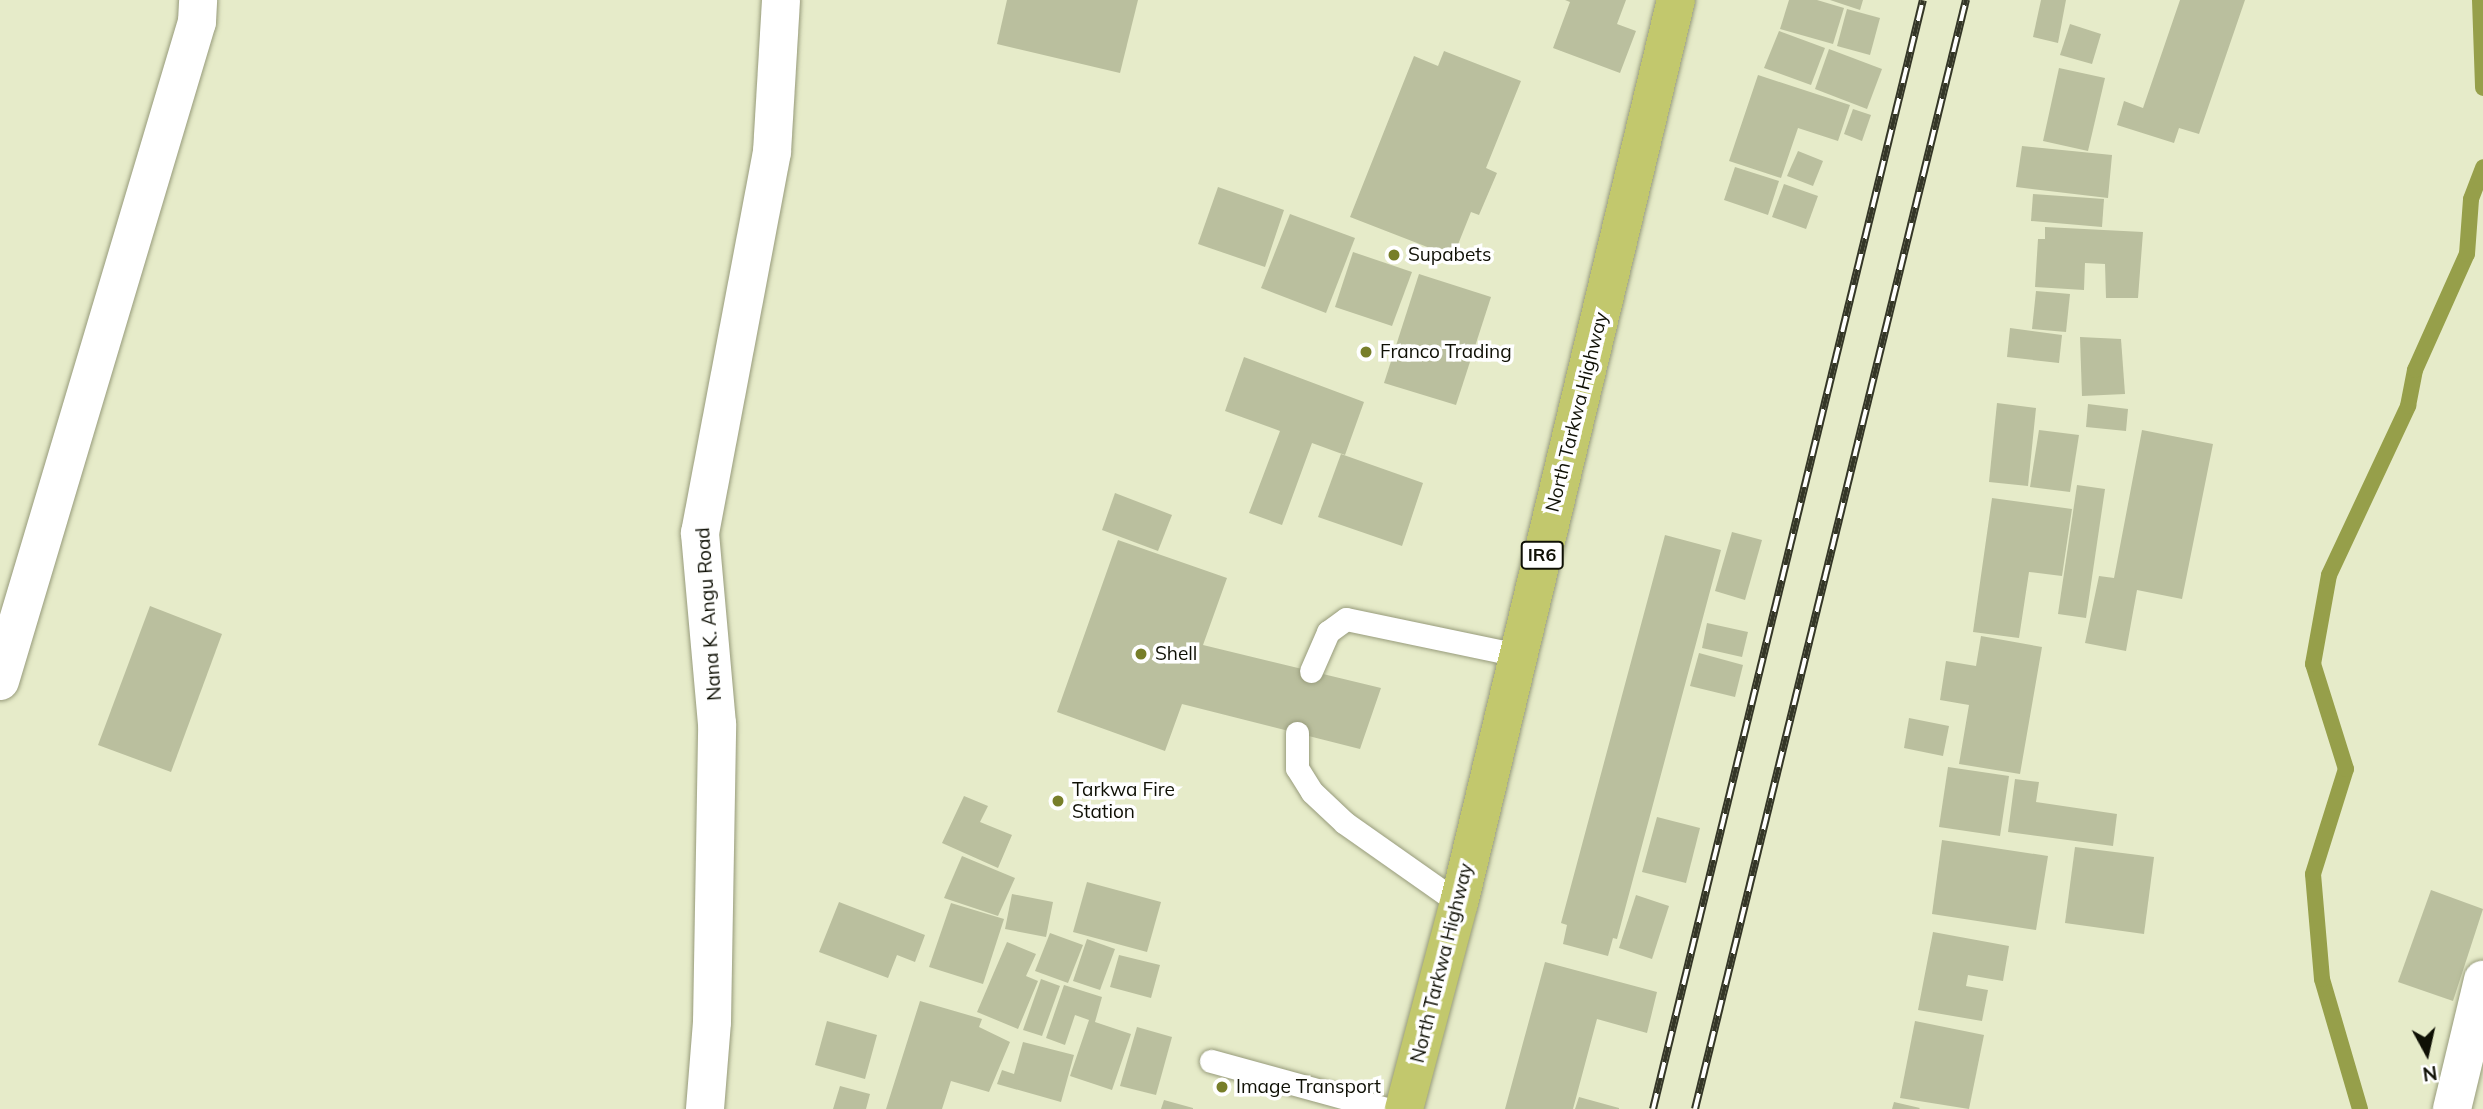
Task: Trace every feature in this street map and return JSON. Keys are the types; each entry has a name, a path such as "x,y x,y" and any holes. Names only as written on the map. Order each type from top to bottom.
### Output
{"main road":[{"name":"North Tarkwa Highway","path":"1404,1109 1459,902 1676,0"}],"street":[{"path":"0,681 197,22 198,0"},
{"name":"Nana K. Angu Road","path":"705,1109 712,1022 717,724 700,533 772,152 781,0"},
{"path":"2452,1109 2483,980"}],"lane":[{"path":"1311,671 1328,632 1346,619 1518,654"},
{"path":"1297,733 1297,768 1312,792 1345,823 1459,902"},
{"path":"1211,1061 1387,1109"}],"building":[{"path":"1007,0 1138,0 1120,73 997,44"},
{"path":"1565,0 1626,0 1617,24 1636,31 1620,73 1553,48 1570,2"},
{"path":"1789,0 1817,0 1844,8 1833,44 1780,29"},
{"path":"1830,0 1863,0 1860,10"},
{"path":"2041,0 2066,0 2058,43 2033,37"},
{"path":"2180,0 2245,0 2199,134 2179,128 2174,143 2117,125 2124,101 2143,108"},
{"path":"1847,9 1880,18 1870,55 1837,46"},
{"path":"2070,24 2101,34 2092,64 2060,55"},
{"path":"1779,31 1825,48 1811,85 1764,68"},
{"path":"1829,49 1882,69 1867,109 1815,89"},
{"path":"1444,51 1521,81 1486,168 1497,173 1479,215 1471,212 1453,257 1350,217 1414,56 1438,66"},
{"path":"2059,68 2105,78 2088,151 2043,141"},
{"path":"1758,75 1850,105 1838,141 1798,128 1781,178 1729,161"},
{"path":"1853,109 1871,115 1862,141 1844,134"},
{"path":"2022,146 2112,155 2108,198 2016,187"},
{"path":"1798,151 1823,161 1813,186 1787,176"},
{"path":"1735,167 1779,181 1768,215 1724,200"},
{"path":"1784,184 1818,196 1806,229 1772,217"},
{"path":"1218,187 1284,210 1265,267 1198,244"},
{"path":"2033,194 2104,199 2102,227 2031,221"},
{"path":"1290,214 1355,238 1326,313 1261,288"},
{"path":"2045,227 2143,232 2138,298 2106,298 2105,264 2085,263 2084,290 2035,287 2038,239 2045,239"},
{"path":"1353,252 1412,272 1392,326 1335,307"},
{"path":"1419,274 1491,297 1456,405 1384,383"},
{"path":"2036,291 2070,294 2066,332 2032,329"},
{"path":"2010,328 2062,335 2059,363 2007,357"},
{"path":"2080,337 2121,339 2125,394 2082,396"},
{"path":"1244,357 1364,402 1345,455 1312,443 1282,525 1249,513 1280,431 1225,411"},
{"path":"1997,403 2036,408 2028,486 1989,482"},
{"path":"2088,404 2128,409 2126,431 2086,427"},
{"path":"2039,430 2079,435 2070,492 2030,487"},
{"path":"2142,430 2213,444 2182,599 2137,590 2126,651 2085,643 2099,576 2114,578"},
{"path":"1341,454 1423,483 1402,546 1318,517"},
{"path":"2077,485 2105,489 2086,618 2058,614"},
{"path":"1115,493 1172,515 1158,551 1102,530"},
{"path":"1992,498 2072,509 2062,576 2029,572 2019,638 1973,632"},
{"path":"1732,532 1762,540 1745,600 1715,591"},
{"path":"1665,535 1721,550 1617,939 1613,938 1608,956 1563,944 1567,925 1561,923"},
{"path":"1118,540 1227,578 1203,645 1381,688 1360,749 1182,704 1165,751 1057,712"},
{"path":"150,606 222,634 171,772 98,745"},
{"path":"1707,623 1748,632 1742,657 1702,648"},
{"path":"1981,636 2042,647 2020,774 1959,764 1969,705 1940,700 1946,661 1976,666"},
{"path":"1699,653 1743,665 1735,697 1690,686"},
{"path":"1909,718 1949,726 1943,756 1904,748"},
{"path":"1948,767 2009,776 2000,836 1939,827"},
{"path":"2015,779 2039,782 2036,802 2117,814 2113,846 2008,832"},
{"path":"964,796 988,806 980,822 1012,835 998,868 942,843"},
{"path":"1657,817 1700,828 1686,883 1642,872"},
{"path":"1942,840 2048,856 2036,930 1932,914"},
{"path":"2075,847 2154,857 2144,934 2065,923"},
{"path":"962,856 1015,878 998,916 944,898"},
{"path":"1087,882 1161,902 1147,952 1073,932"},
{"path":"2431,890 2483,909 2453,1001 2398,982"},
{"path":"1012,894 1053,902 1046,937 1005,929"},
{"path":"1636,895 1669,906 1652,959 1619,948"},
{"path":"839,902 925,935 915,962 897,955 888,978 819,952"},
{"path":"951,903 1004,919 983,984 929,967"},
{"path":"1933,932 2009,946 2003,981 1968,975 1966,986 1988,990 1982,1021 1918,1010"},
{"path":"1050,933 1083,945 1068,983 1035,971"},
{"path":"1087,939 1115,949 1100,990 1073,981"},
{"path":"1007,942 1036,954 1026,976 1038,981 1018,1029 977,1012"},
{"path":"1119,955 1160,965 1151,998 1110,987"},
{"path":"1545,962 1657,992 1647,1033 1597,1019 1573,1109 1505,1109"},
{"path":"1041,979 1060,986 1042,1036 1023,1030"},
{"path":"1064,985 1102,997 1095,1022 1131,1034 1112,1090 1070,1076 1089,1020 1075,1015 1065,1045 1046,1038"},
{"path":"920,1001 982,1019 979,1027 1010,1042 989,1092 951,1081 942,1109 886,1109"},
{"path":"827,1021 877,1035 865,1079 815,1065"},
{"path":"1915,1021 1984,1035 1969,1109 1900,1098"},
{"path":"1137,1027 1172,1037 1156,1095 1120,1086"},
{"path":"1023,1042 1074,1055 1061,1102 997,1084 1002,1070 1014,1074"},
{"path":"840,1086 870,1094 866,1109 833,1109"},
{"path":"1579,1097 1619,1108 1619,1109 1575,1109"},
{"path":"1164,1100 1193,1108 1193,1109 1161,1109"},
{"path":"1894,1102 1920,1108 1892,1109"}],"waterway":[{"path":"2480,0 2483,88"},
{"path":"2360,1109 2322,979 2313,874 2346,769 2313,664 2329,575 2408,406 2415,370 2467,254 2471,199 2483,167"}],"railway":[{"path":"1653,1109 1923,0"},
{"path":"1695,1109 1966,0"}],"place":[{"name":"Supabets","path":"1394,255"},
{"name":"Franco Trading","path":"1366,352"},
{"name":"Shell","path":"1141,654"},
{"name":"Tarkwa Fire Station","path":"1058,801"},
{"name":"Image Transport","path":"1222,1087"}]}
